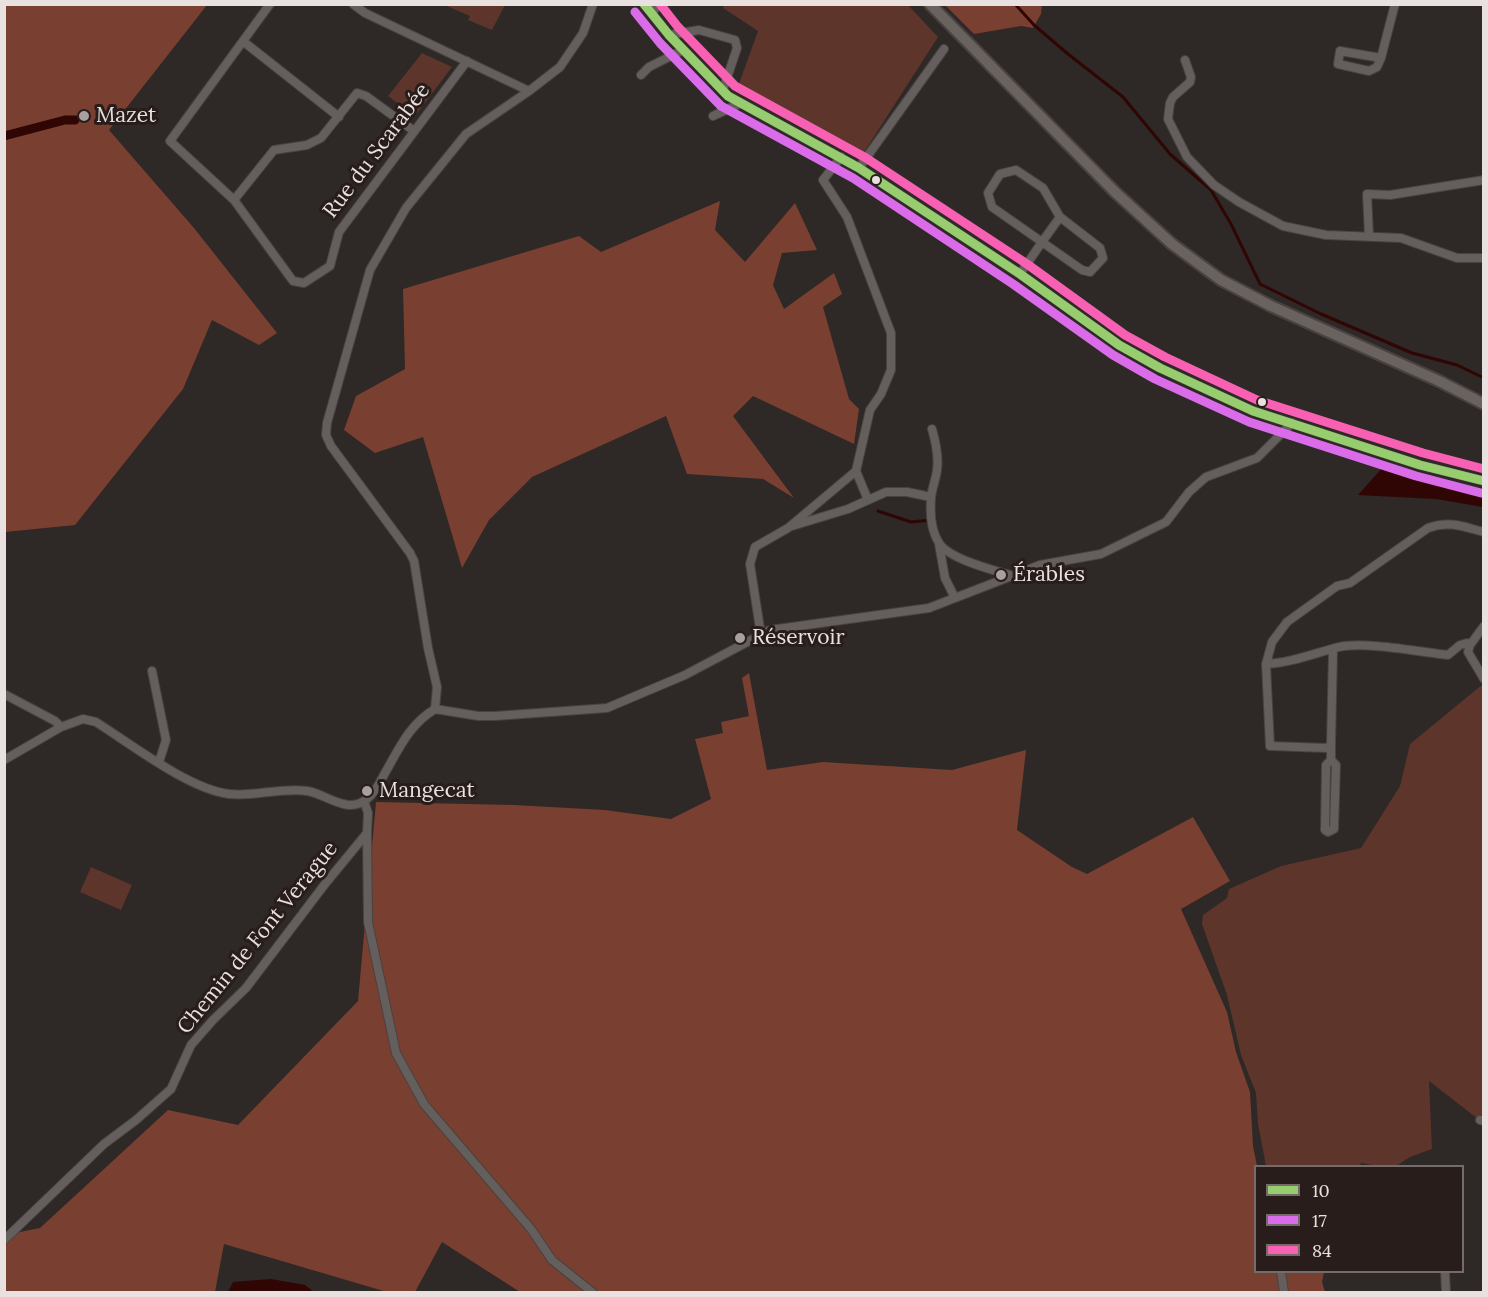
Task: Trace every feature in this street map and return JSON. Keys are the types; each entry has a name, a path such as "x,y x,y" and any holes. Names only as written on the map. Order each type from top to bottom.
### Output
{"street":[{"name":"Rue du Scarabée","path":"270,4 170,141 234,200 293,281 304,284 330,266 339,232 467,61"},
{"path":"353,4 373,17 529,91"},
{"path":"435,709 437,687 428,648 414,561 332,446 326,435 327,423 369,270 406,208 466,134 552,75 572,52 583,33 593,4"},
{"path":"644,4 683,50 723,90 741,104 859,168 1020,274 1111,340 1160,368 1253,411 1420,465 1484,481"},
{"path":"652,14 658,4"},
{"path":"930,4 1115,192 1172,244 1221,280 1271,306 1439,381 1484,404"},
{"path":"1381,58 1340,51 1338,64 1369,71 1377,66 1381,58 1395,4"},
{"path":"669,35 699,30 735,40 737,48 723,90"},
{"path":"244,42 339,117"},
{"path":"859,168 944,49"},
{"path":"641,75 649,68 683,50"},
{"path":"1185,60 1191,77 1190,82 1173,97 1168,119 1187,157 1203,175 1239,202 1283,226 1326,235 1401,238 1456,258 1484,258"},
{"path":"234,200 274,150 307,145 321,138 357,93 366,96 414,131"},
{"path":"713,116 741,104"},
{"path":"841,157 823,180 847,217 891,333 891,370 881,394 870,410 856,471 868,500"},
{"path":"1016,170 1043,188 1060,217 1100,248 1103,258 1090,272 1082,270 992,207 988,193 1000,174 1016,170"},
{"path":"1369,236 1367,194 1390,195 1484,180"},
{"path":"1020,274 1060,217"},
{"path":"4,760 61,727 83,719 96,722 190,782 208,789 228,794 249,795 307,791 344,804 364,801 373,794 407,734 421,718 435,709 478,716 495,716 607,708 685,675 770,630 929,608 1040,565 1101,554 1166,522 1189,492 1206,477 1257,458 1292,423"},
{"path":"932,429 937,447 937,468 931,497 932,523 939,544 945,578 956,598"},
{"path":"761,635 750,564 755,547 788,528 856,471"},
{"path":"788,528 848,509 886,492 907,492 931,497"},
{"path":"1331,745 1327,748 1270,746 1266,664 1272,642 1287,622 1337,586 1350,583 1428,528 1448,523 1484,532"},
{"path":"939,544 952,554 1011,575"},
{"path":"1484,626 1470,645 1468,652 1484,679"},
{"path":"1266,664 1340,647 1369,646 1448,655 1460,645 1467,643 1470,645"},
{"path":"1331,760 1326,765 1325,830 1328,832 1334,829 1336,765 1331,760 1333,650"},
{"path":"152,671 166,740 159,762"},
{"path":"4,694 55,721 61,727"},
{"name":"Chemin de Font Verague","path":"4,1240 104,1144 171,1089 191,1045 246,988 367,833 368,813 364,801"},
{"path":"367,833 368,922 396,1053 424,1104 531,1228 552,1260 592,1293"},
{"path":"1281,1273 1284,1293"},
{"path":"1445,1273 1446,1293"}],"shaded area":[{"path":"4,5 207,5 109,130 194,228 277,333 259,345 212,320 183,389 75,525 5,532"},
{"path":"444,5 505,5 492,30 468,20 470,16"},
{"path":"724,5 908,5 938,37 861,157 736,92 758,31 723,8"},
{"path":"945,5 1042,5 1041,14 1033,28 1021,26 974,34"},
{"path":"422,53 452,67 415,116 388,96"},
{"path":"720,201 715,230 745,262 795,203 817,250 782,253 773,285 784,309 834,273 842,294 823,307 849,399 859,409 854,444 753,396 733,416 794,498 763,479 687,474 666,416 532,477 489,520 462,568 423,437 375,453 344,430 356,396 405,369 403,289 579,236 601,252"},
{"path":"1384,466 1483,493 1483,507 1436,499 1358,495"},
{"path":"749,673 767,770 823,762 952,770 1026,750 1017,830 1072,867 1087,874 1193,817 1230,881 1181,909 1227,1012 1236,1052 1250,1092 1253,1146 1257,1165 1254,1165 1254,1273 1324,1273 1322,1282 1325,1292 520,1292 442,1242 415,1292 387,1292 224,1244 215,1292 5,1292 5,1235 40,1228 168,1110 238,1125 358,1001 376,802 514,805 605,810 671,819 711,799 695,739 723,733 721,722 749,716 742,678"},
{"path":"1483,684 1484,1114 1478,1119 1429,1081 1432,1149 1410,1157 1398,1165 1361,1163 1360,1165 1266,1165 1258,1124 1256,1093 1241,1055 1227,995 1202,924 1203,915 1227,898 1229,889 1281,866 1361,848 1400,786 1410,744"},
{"path":"91,867 132,885 121,910 80,892"},
{"path":"271,1279 305,1285 314,1292 228,1292 233,1282"}],"waterway":[{"path":"1015,4 1034,25 1123,97 1170,154 1211,190 1231,224 1260,284 1321,314 1412,353 1457,365 1484,378"},
{"path":"4,136 65,120 75,120"},
{"path":"878,511 911,522 931,520"}],"transit line":[{"name":"10","path":"644,4 669,35 728,96 859,168 1020,274 1119,345 1160,368 1253,411 1420,465 1484,481"},
{"name":"84","path":"660,4 678,27 735,86 866,158 1027,264 1125,335 1165,357 1257,400 1423,453 1484,469"},
{"name":"17","path":"635,12 660,43 721,106 853,178 1013,284 1113,355 1155,379 1249,422 1416,476 1481,493"}],"place":[{"name":"Mazet","path":"84,116"},
{"name":"Érables","path":"1001,575"},
{"name":"Réservoir","path":"740,638"},
{"name":"Mangecat","path":"367,791"}]}
